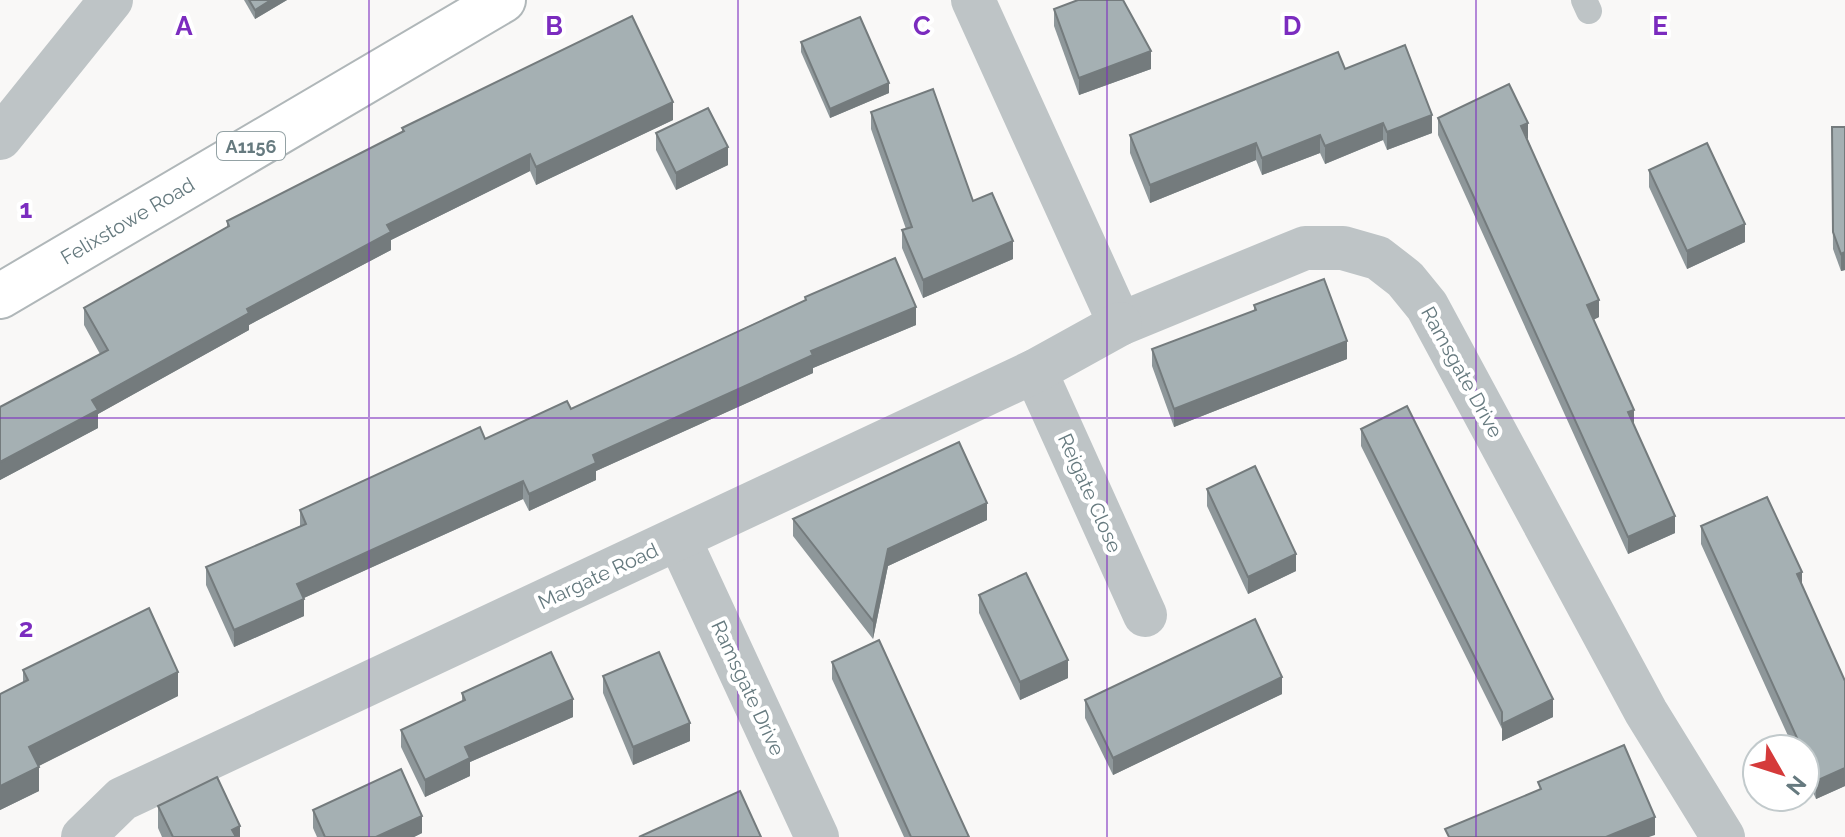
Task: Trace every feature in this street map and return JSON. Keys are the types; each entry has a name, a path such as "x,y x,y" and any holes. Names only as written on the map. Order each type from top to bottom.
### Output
{"main road":[{"name":"Felixstowe Road","path":"0,296 503,0"}],"street":[{"path":"0,138 111,0"},
{"path":"973,0 1120,324"},
{"name":"Ramsgate Drive","path":"1120,324 1305,248 1343,248 1378,258 1405,279 1427,306 1646,712 1723,837"},
{"name":"Margate Road","path":"83,837 122,799 1035,371 1120,324"},
{"name":"Reigate Close","path":"1035,371 1145,615"},
{"name":"Ramsgate Drive","path":"679,539 817,837"}],"building":[{"path":"249,0 271,0 255,10"},
{"path":"1078,0 1123,0 1151,51 1079,78 1054,9"},
{"path":"632,16 673,102 536,167 530,154 387,225 391,232 247,309 249,313 92,400 98,410 0,462 0,407 108,350 84,308 229,226 227,221 404,131 402,128"},
{"path":"860,17 889,83 830,109 801,42"},
{"path":"1405,45 1432,115 1387,132 1383,123 1325,146 1320,135 1262,158 1256,143 1150,185 1130,135 1338,52 1345,69"},
{"path":"1509,84 1528,123 1521,126 1599,300 1587,305 1634,410 1628,412 1675,516 1628,537 1438,118"},
{"path":"933,89 973,201 992,193 1013,241 923,280 902,230 912,227 871,112"},
{"path":"708,108 728,147 676,173 656,133"},
{"path":"1832,127 1845,127 1845,252 1841,254 1833,232"},
{"path":"1707,143 1745,224 1687,251 1649,170"},
{"path":"895,258 916,307 811,351 813,355 593,455 596,463 529,494 523,481 297,584 304,599 234,630 206,567 306,524 300,510 480,427 485,439 567,401 571,409 806,300 805,297"},
{"path":"1324,279 1347,341 1174,409 1152,349 1256,310 1254,305"},
{"path":"1407,406 1553,699 1502,724 1502,712 1361,429"},
{"path":"959,442 987,503 888,549 873,621 793,519"},
{"path":"1255,466 1296,554 1248,577 1207,489"},
{"path":"1767,497 1802,572 1797,574 1845,681 1845,768 1821,779 1821,733 1795,733 1701,526"},
{"path":"1026,573 1068,660 1020,682 979,595"},
{"path":"149,608 178,672 29,747 39,767 0,786 0,694 28,680 23,670"},
{"path":"1255,619 1282,677 1113,758 1085,700"},
{"path":"879,640 969,837 911,837 832,662"},
{"path":"551,652 573,699 465,747 470,758 425,780 401,730 465,700 462,693"},
{"path":"659,652 690,723 633,747 603,676"},
{"path":"1624,745 1655,817 1606,837 1449,837 1445,829 1541,789 1538,782"},
{"path":"401,769 422,816 376,837 325,837 313,810"},
{"path":"217,777 240,826 232,830 236,837 173,837 158,806"},
{"path":"740,791 761,837 639,837"}]}
